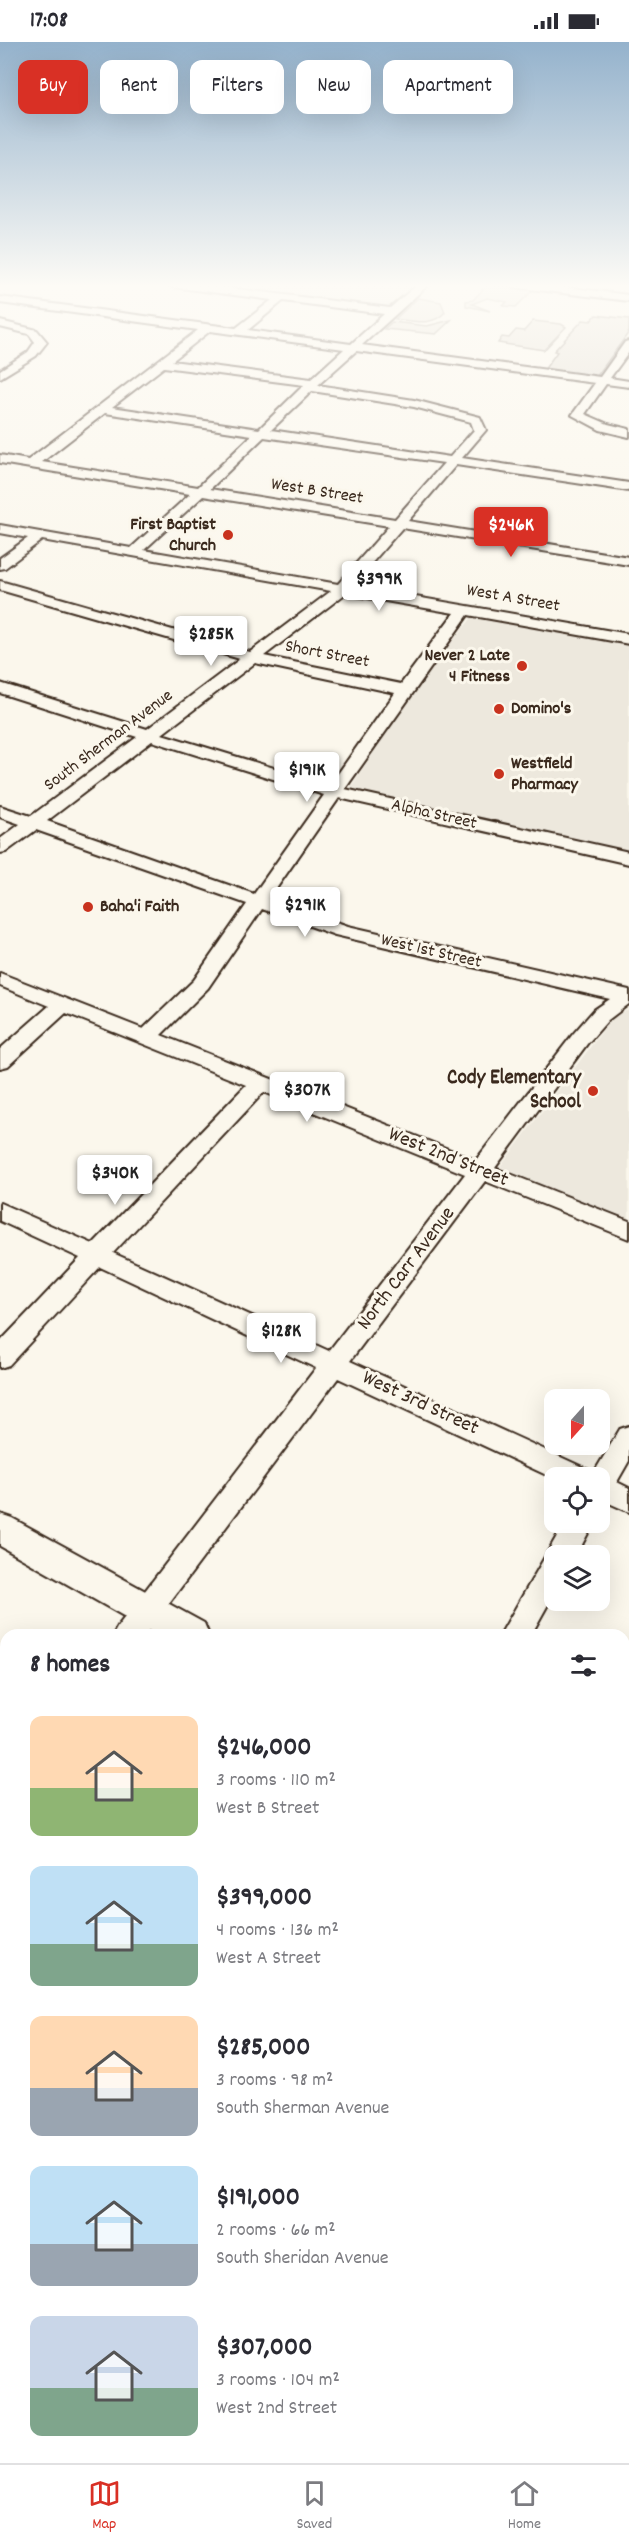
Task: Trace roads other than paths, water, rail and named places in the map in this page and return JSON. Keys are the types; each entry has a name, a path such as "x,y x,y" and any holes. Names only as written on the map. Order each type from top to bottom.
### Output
{"main road":[{"path":"0,1529 138,1623 164,1629"}],"street":[{"path":"31,464 118,397"},
{"path":"134,552 299,397"},
{"name":"South Sherman Avenue","path":"0,848 342,589 480,430 476,420 385,397"},
{"path":"591,397 578,415 612,430 629,433"},
{"path":"102,409 629,487"},
{"name":"West B Street","path":"0,459 629,561"},
{"name":"West A Street","path":"0,529 629,639"},
{"path":"0,565 39,536"},
{"name":"Short Street","path":"0,585 252,658 405,690"},
{"path":"146,1038 201,984 405,690 464,610"},
{"name":"Alpha Street","path":"0,688 335,792 629,858"},
{"name":"West 1st Street","path":"0,811 342,931 628,996"},
{"name":"West 2nd Street","path":"0,979 629,1230"},
{"name":"North Carr Avenue","path":"138,1623 580,1039 601,1015 628,996"},
{"path":"0,1061 64,1004"},
{"path":"0,1358 260,1083"},
{"name":"West 3rd Street","path":"0,1211 555,1467"},
{"path":"610,1470 629,1437"},
{"path":"610,1491 629,1500"},
{"path":"518,1629 544,1585"}],"place":[{"name":"First Baptist Church","path":"228,535"},
{"name":"Never 2 Late 4 Fitness","path":"522,666"},
{"name":"Domino's","path":"499,709"},
{"name":"Westfield Pharmacy","path":"499,774"},
{"name":"Baha'i Faith","path":"88,907"},
{"name":"Cody Elementary School","path":"593,1091"}]}
